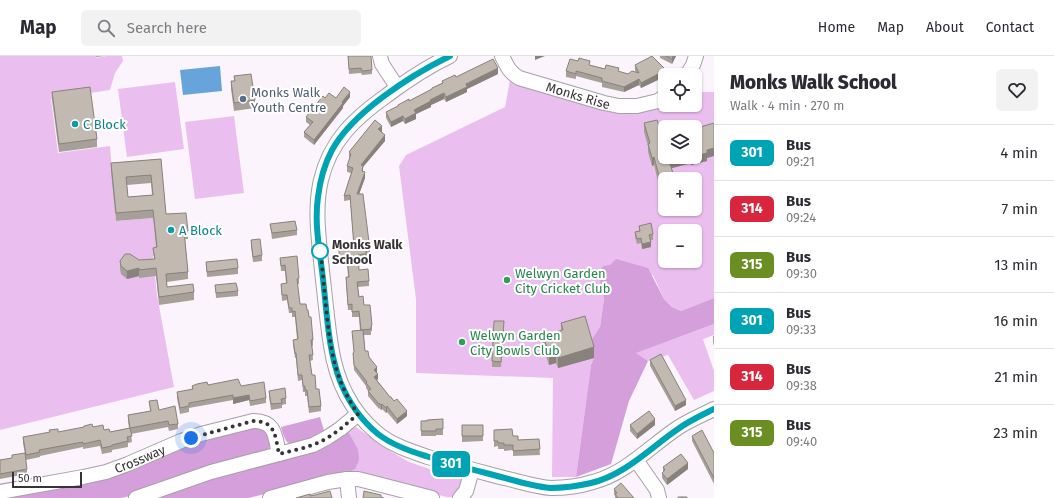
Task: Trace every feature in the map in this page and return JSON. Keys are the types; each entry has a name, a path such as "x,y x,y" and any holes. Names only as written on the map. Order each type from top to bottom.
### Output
{"street":[{"path":"380,56 382,64 397,87"},
{"path":"450,56 397,87 354,121 333,149 325,165 321,180 318,196 317,219 333,360 343,389 358,414 377,433 395,445 437,460 472,470 550,488 592,483 614,475 679,427 714,409"},
{"name":"Monks Rise","path":"502,56 511,73 519,78 604,102 619,106 637,106 658,100"},
{"path":"691,68 696,56"},
{"path":"136,498 211,472 313,445 340,429 358,414"},
{"name":"Crossway","path":"0,492 106,472 201,434 253,421 261,421 272,427 279,454"},
{"path":"636,460 657,490 659,498"},
{"path":"460,498 466,491 472,470"},
{"path":"347,479 349,498"},
{"path":"270,498 328,482 347,479 358,479 432,498"}],"shaded area":[{"path":"0,56 97,56 97,58 122,56 123,61 115,73 110,90 51,99 58,153 110,146 116,221 153,218 157,255 153,256 157,295 174,387 0,430"},
{"name":"Welwyn Garden City Cricket Club","path":"510,80 590,104 658,101 658,112 702,112 702,92 714,92 714,298 681,311 672,307 664,299 653,275 602,286 604,299 600,327 589,343 594,358 591,365 576,477 552,477 553,378 416,373 416,299 399,166 406,155 505,107"},
{"path":"175,82 184,149 127,157 118,89"},
{"path":"234,116 244,193 195,199 185,122"},
{"path":"616,259 648,268 664,299 672,307 681,311 714,298 714,324 636,353 648,361 629,401 611,464 576,477 591,365 594,358 589,343 600,327 604,299 599,274 603,266 610,265"},
{"path":"714,324 714,335 703,339 714,371 714,391 694,400 668,355 648,361 635,353"},
{"path":"320,417 325,434 300,443 295,444 287,442 281,427"},
{"path":"266,426 271,446 267,450 139,494 121,498 0,498 236,429"},
{"path":"356,427 390,451 409,462 456,478 463,478 457,495 447,497 386,482 342,475 358,449 347,429"},
{"path":"347,429 358,449 359,460 355,469 342,475 327,477 249,498 150,498"}],"water":[{"path":"220,66 222,91 183,95 180,70"}],"building":[{"path":"348,56 371,56 372,70 362,71 361,68 349,69"},
{"path":"652,56 664,68 658,68 658,74 641,83 639,79 624,87 602,81 602,78 576,71 576,74 566,71 570,59 578,61 579,58 590,61 589,65 605,69 606,65 619,68 618,71 628,74 632,71 639,73 635,65"},
{"path":"666,56 673,56 672,59"},
{"path":"493,59 498,68 466,84 467,87 446,97 444,93 430,100 431,101 414,110 416,113 405,119 403,116 391,122 386,112 443,83 442,81 455,75 456,77"},
{"name":"Monks Walk Youth Centre","path":"251,74 255,100 234,103 231,81 235,81 234,76"},
{"name":"C Block","path":"90,87 97,139 59,144 52,92"},
{"path":"344,87 350,92 314,140 304,132 313,122 306,117 323,96 325,98 329,93 336,98"},
{"path":"375,120 382,126 378,129 385,135 361,165 363,166 362,171 365,172 357,194 363,194 370,250 366,250 366,254 358,255 359,270 368,269 369,281 357,282 359,297 363,296 364,305 370,305 372,325 371,329 361,330 359,311 352,312 352,304 348,305 346,277 349,277 347,256 339,257 339,249 354,247 350,195 344,196 353,168 347,166 351,154 349,152"},
{"path":"657,120 658,164 670,164 673,172 658,172 654,157 652,158 648,144 650,143 644,123"},
{"path":"714,123 714,148 707,150 707,153 702,154 702,127"},
{"name":"A Block","path":"161,159 166,214 186,213 188,231 184,231 188,272 166,274 167,287 193,284 194,292 159,297 156,268 139,270 139,268 127,271 121,266 120,261 125,254 130,254 139,260 155,259 153,248 157,247 153,210 116,213 111,163","holes":["151,175 153,195 128,197 126,177"]},
{"path":"295,221 297,230 272,233 270,224"},
{"path":"651,223 653,234 649,235 651,242 642,244 641,238 637,239 635,232 640,231 639,226"},
{"path":"260,239 262,255 253,257 251,240"},
{"path":"297,256 299,278 297,279 300,304 306,304 309,317 311,317 313,340 311,340 313,355 309,355 312,375 315,375 316,389 319,389 321,406 309,407 307,390 305,390 305,386 303,386 302,375 298,375 293,340 298,339 295,311 292,312 292,308 289,308 287,295 282,295 281,284 287,283 285,265 281,266 280,258"},
{"path":"237,259 238,268 207,272 206,262"},
{"path":"236,283 238,291 216,293 215,285"},
{"path":"585,316 594,347 558,358 556,352 549,354 543,336 563,330 561,323"},
{"path":"494,321 504,321 501,362 492,361"},
{"path":"363,330 365,351 368,351 369,357 377,367 374,370 378,374 374,377 390,397 394,401 397,399 407,411 397,419 387,406 386,408 382,404 379,404 368,391 371,389 354,365 352,331"},
{"path":"661,354 686,400 675,406 650,360"},
{"path":"238,379 241,386 264,382 266,398 250,401 249,395 233,398 233,395 189,403 189,406 180,408 177,392 193,389 192,386 197,384 207,382 208,385"},
{"path":"285,388 286,398 281,399 282,403 271,404 269,391"},
{"path":"157,400 159,410 175,406 178,424 169,425 168,421 130,428 128,415 151,411 149,401"},
{"path":"649,411 655,419 637,434 630,425"},
{"path":"443,419 443,429 436,429 436,431 421,431 421,421"},
{"path":"92,424 93,427 103,425 104,430 109,429 110,432 130,428 132,436 127,437 128,441 102,448 100,440 39,450 40,452 26,455 23,437 50,432 49,430 58,429 58,432"},
{"path":"462,425 483,425 483,436 462,436"},
{"path":"512,429 513,436 518,436 518,440 539,439 540,449 513,451 513,445 504,445 504,443 494,441 494,430"},
{"path":"702,430 714,453 714,478 692,436"},
{"path":"25,453 27,469 0,474 0,460 12,458 12,455"},
{"path":"681,454 688,463 667,479 662,473 665,470 663,467"},
{"path":"621,483 634,498 618,498 614,489"},
{"path":"330,491 332,498 296,498 310,494 310,496"},
{"path":"364,491 381,495 381,497 384,498 363,498"}],"bus line":[{"name":"301","path":"450,56 439,61 397,87 354,121 333,149 325,165 321,180 317,203 317,219 333,360 343,389 358,414 367,424 385,439 412,452 472,470 550,488 592,483 614,475 679,427 714,409"}],"place":[{"name":"Monks Walk Youth Centre","path":"243,99"},
{"name":"C Block","path":"75,124"},
{"name":"A Block","path":"171,230"},
{"name":"Monks Walk School","path":"320,251"},
{"name":"Welwyn Garden City Cricket Club","path":"507,280"},
{"name":"Welwyn Garden City Bowls Club","path":"462,342"}],"route":[{"path":"191,438 201,434 253,421 261,421 272,427 279,454 313,445 340,429 358,414 343,389 333,360 320,246 320,251"}]}
